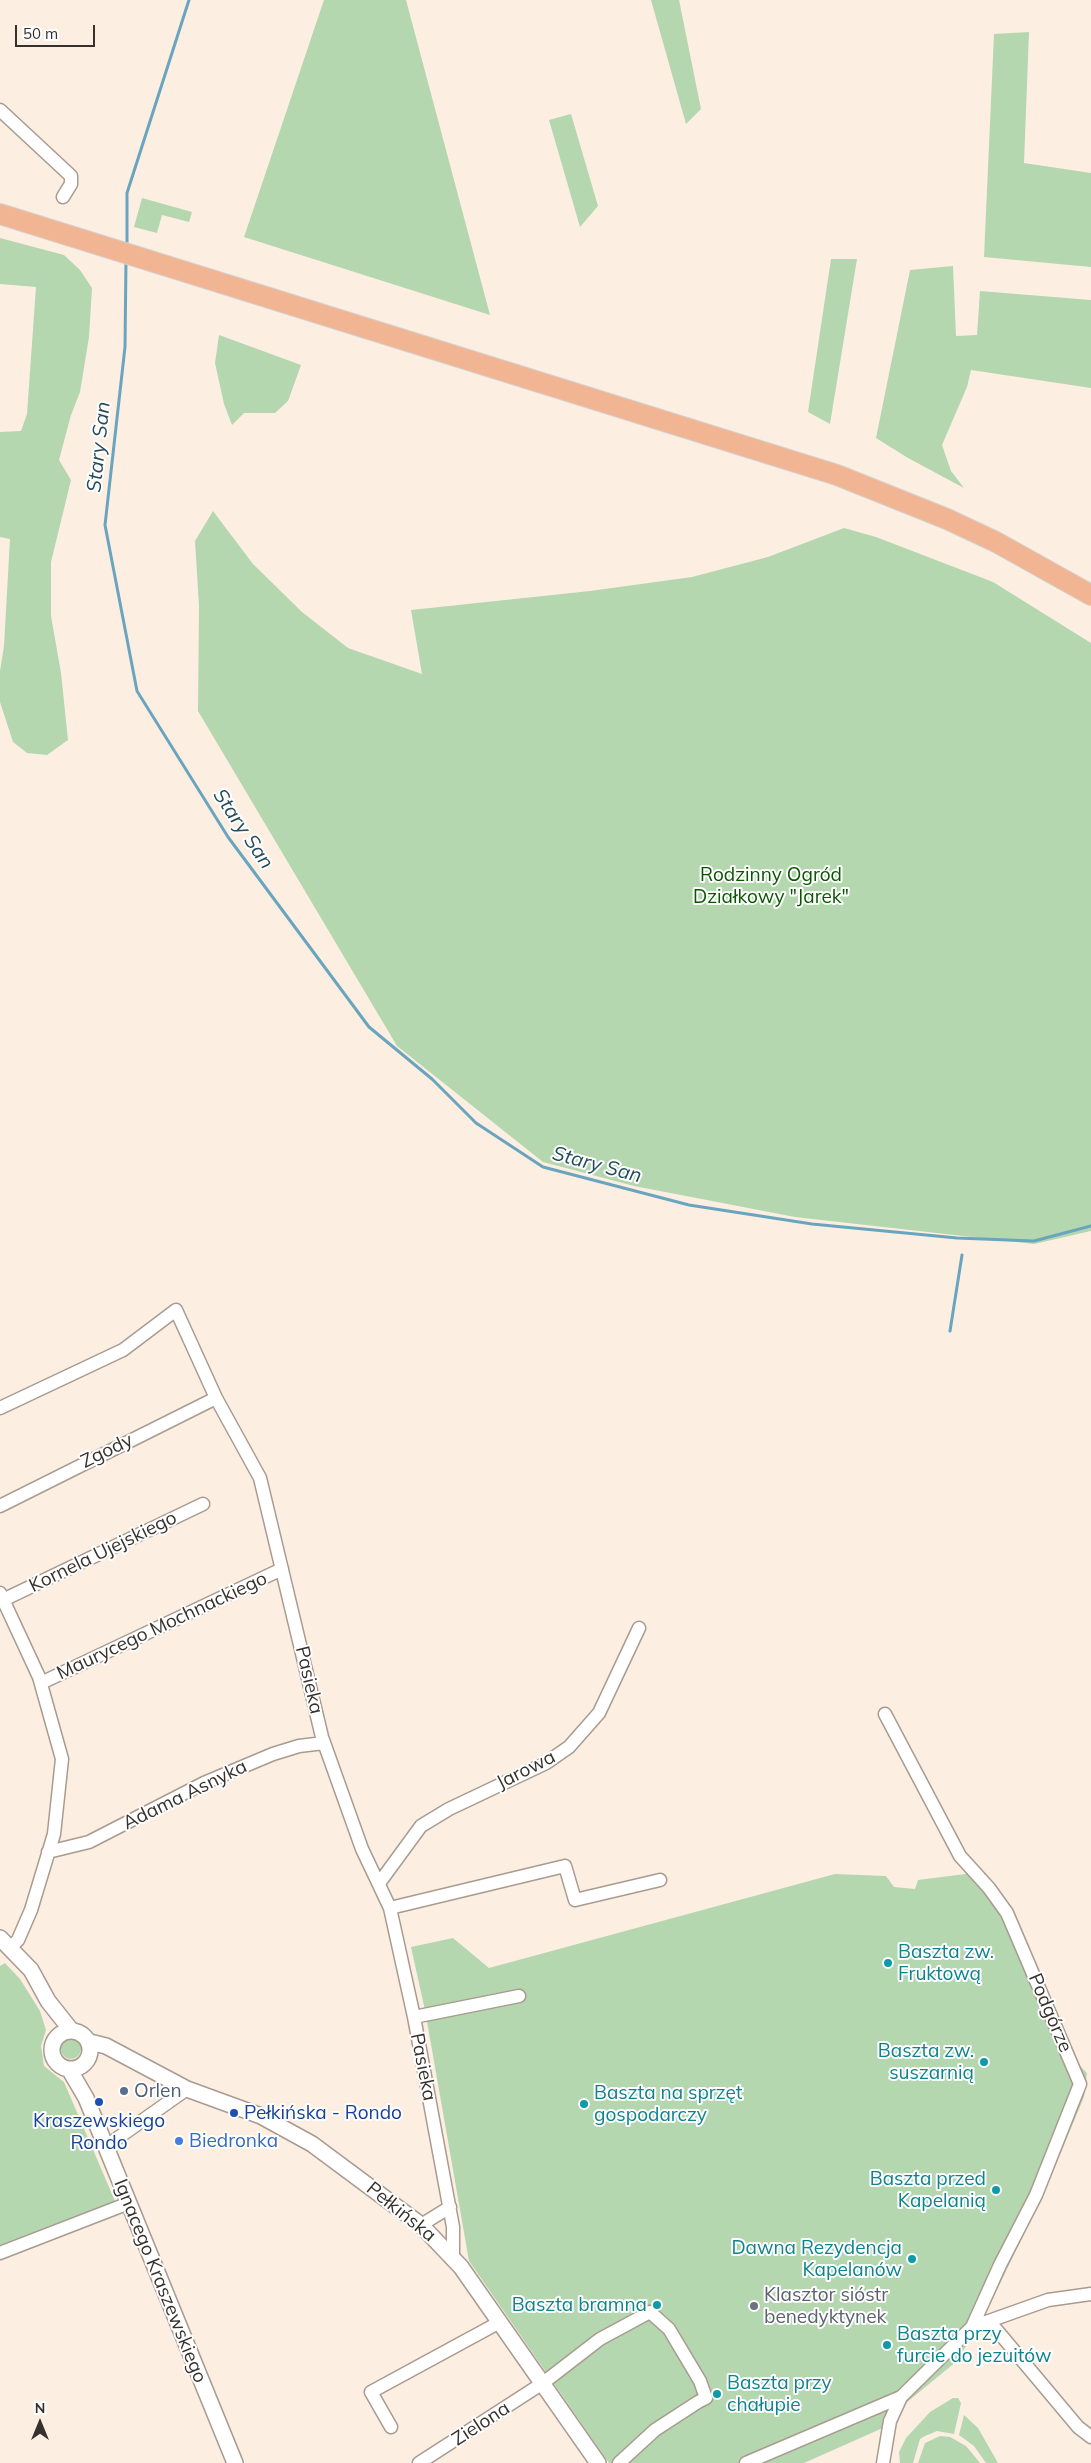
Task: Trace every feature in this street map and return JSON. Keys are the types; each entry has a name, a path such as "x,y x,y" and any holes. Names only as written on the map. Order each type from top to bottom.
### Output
{"main road":[{"path":"0,214 837,475 947,519 1004,546 1091,595"}],"street":[{"path":"0,110 71,176 71,184 63,196"},
{"name":"Pasieka","path":"0,1408 123,1350 176,1310 216,1398 260,1478 324,1743 362,1850 380,1882 390,1908 414,2017 454,2227 453,2258"},
{"name":"Zgody","path":"0,1506 216,1398"},
{"name":"Kornela Ujejskiego","path":"2,1597 203,1504"},
{"name":"Maurycego Mochnackiego","path":"41,1683 282,1570"},
{"path":"2,1597 41,1683 62,1759 54,1834 31,1910 18,1940 5,1943"},
{"name":"Jarowa","path":"380,1882 421,1826 449,1809 546,1763 569,1747 599,1713 639,1628"},
{"name":"Podgórze","path":"885,1714 960,1856 1007,1913 1085,2086 1036,2195 996,2273 972,2327"},
{"name":"Adama Asnyka","path":"48,1852 89,1842 204,1783 272,1754 299,1746 324,1743"},
{"path":"390,1908 565,1866 575,1900 660,1880"},
{"path":"5,1943 31,1970 64,2033"},
{"path":"414,2017 519,1996"},
{"path":"64,2033 83,2034 82,2059 60,2066 53,2057 52,2046 64,2033"},
{"name":"Pełkińska","path":"82,2059 106,2046 186,2089 261,2116 312,2144 422,2225 453,2258 598,2463"},
{"name":"Ignacego Kraszewskiego","path":"82,2059 86,2098 235,2463"},
{"path":"105,2147 186,2089"},
{"path":"0,2253 129,2203"},
{"path":"422,2225 450,2207"},
{"path":"883,2463 890,2421 902,2397 972,2327 1048,2300 1091,2294"},
{"name":"Zielona","path":"419,2463 543,2383 600,2339 650,2312 669,2329 700,2381 706,2398 655,2430 619,2463"},
{"path":"391,2427 371,2392 500,2322"},
{"path":"990,2322 1078,2427 1091,2437"},
{"path":"746,2463 902,2397"}],"green space":[{"path":"324,0 406,0 490,315 244,237"},
{"path":"651,0 679,0 701,109 686,124"},
{"path":"1029,32 1024,163 1091,173 1091,267 984,257 994,34"},
{"path":"571,114 598,206 580,227 549,120"},
{"path":"142,198 192,212 189,222 162,215 157,233 134,227"},
{"path":"0,238 64,255 80,270 92,288 89,337 80,392 71,415 59,460 71,480 51,562 51,616 61,673 68,740 47,755 27,753 13,742 0,702 0,671 4,646 10,539 0,537 0,432 21,431 27,414 36,287 0,284"},
{"path":"831,259 857,259 830,424 808,412"},
{"path":"953,266 956,336 977,335 980,291 1091,300 1091,388 971,370 967,387 942,445 951,471 964,488 908,458 876,438 910,270"},
{"path":"219,335 301,365 288,401 275,413 244,413 232,425 224,404 215,363"},
{"name":"Rodzinny Ogród Działkowy \"Jarek\"","path":"213,511 253,564 302,612 348,648 422,674 411,610 590,591 692,577 768,557 844,528 876,537 993,582 1091,643 1091,1231 1034,1244 795,1217 634,1186 543,1162 397,1046 198,711 199,606 195,541"},
{"path":"981,1872 1078,2064 1087,2073 1084,2097 1049,2181 986,2313 957,2361 906,2403 894,2423 804,2463 609,2463 469,2261 425,2010 411,1947 453,1938 489,1968 835,1874 886,1876 894,1887 915,1889 918,1880"},
{"path":"5,1963 20,1979 40,2011 46,2030 41,2046 44,2066 64,2082 115,2201 0,2246 0,1966"},
{"path":"67,2039 75,2039 81,2045 81,2053 75,2059 67,2059 61,2053 61,2045"},
{"path":"953,2398 958,2398 961,2403 954,2434 937,2431 925,2436 920,2439 913,2463 900,2463 899,2452 906,2438 930,2412"},
{"path":"964,2415 978,2428 998,2463 986,2463 974,2446 959,2435"},
{"path":"940,2436 950,2437 966,2446 980,2463 918,2463 925,2443"}],"waterway":[{"name":"Stary San","path":"127,247 127,193 189,0"},
{"name":"Stary San","path":"126,261 125,347 105,525 137,691 228,837 369,1027 432,1079 476,1123 543,1167 689,1205 812,1224 957,1238 1034,1241 1091,1226"},
{"path":"950,1331 962,1255"}],"place":[{"name":"Baszta zw. Fruktową","path":"888,1963"},
{"name":"Baszta zw. suszarnią","path":"984,2062"},
{"name":"Orlen","path":"124,2091"},
{"name":"Kraszewskiego Rondo","path":"99,2102"},
{"name":"Baszta na sprzęt gospodarczy","path":"584,2104"},
{"name":"Pełkińska - Rondo","path":"234,2113"},
{"name":"Biedronka","path":"179,2141"},
{"name":"Baszta przed Kapelanią","path":"996,2190"},
{"name":"Dawna Rezydencja Kapelanów","path":"912,2259"},
{"name":"Baszta bramna","path":"657,2305"},
{"name":"Klasztor sióstr benedyktynek","path":"754,2306"},
{"name":"Baszta przy furcie do jezuitów","path":"887,2345"},
{"name":"Baszta przy chałupie","path":"717,2394"}]}
